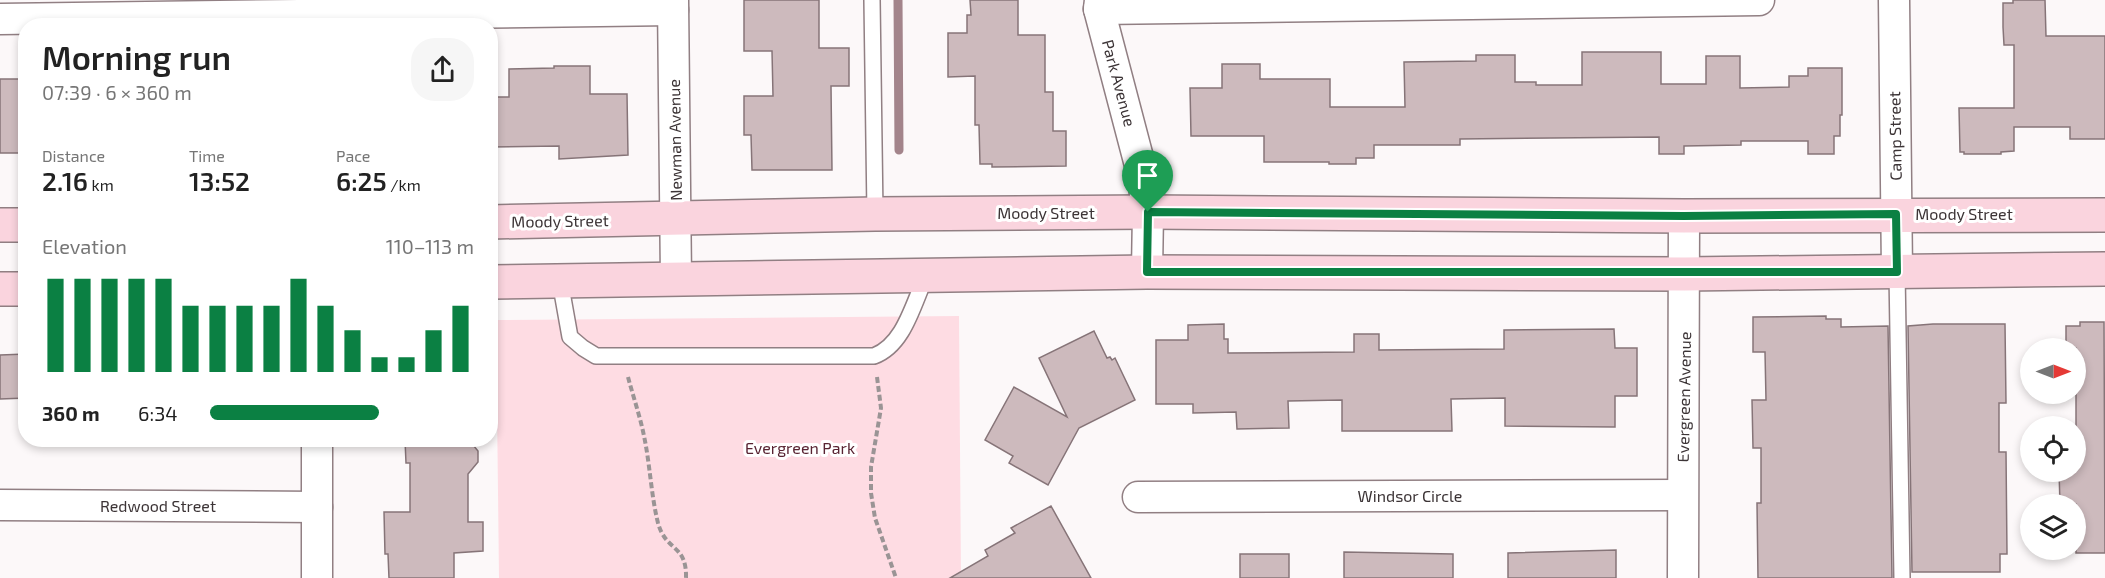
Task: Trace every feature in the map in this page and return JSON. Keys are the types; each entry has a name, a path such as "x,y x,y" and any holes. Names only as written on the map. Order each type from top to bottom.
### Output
{"main road":[{"name":"Moody Street","path":"498,222 874,214 1148,212 1684,216 2105,215"},
{"path":"0,225 18,225"},
{"path":"498,282 1147,272 1685,274 2105,269"},
{"path":"0,289 18,289"}],"street":[{"path":"1099,5 1759,0"},
{"name":"Camp Street","path":"1894,0 1897,272"},
{"path":"48,18 673,5"},
{"name":"Newman Avenue","path":"673,5 676,280"},
{"name":"Park Avenue","path":"1099,5 1141,169 1148,212 1147,272"},
{"path":"0,19 18,19"},
{"name":"Evergreen Avenue","path":"1683,578 1684,216"},
{"path":"317,447 317,578"},
{"name":"Windsor Circle","path":"1138,497 1683,495"},
{"name":"Redwood Street","path":"0,505 317,507"}],"lane":[{"path":"872,0 874,214"},
{"path":"1897,272 1902,578"},
{"path":"560,281 570,337 596,356 874,356 886,352 898,339 926,276"}],"path":[{"path":"622,356 644,433 663,539 678,549 687,564 686,578"},
{"path":"874,356 881,408 871,467 871,493 874,518 896,578"}],"green space":[{"name":"Evergreen Park","path":"959,316 961,578 499,578 498,320"}],"building":[{"path":"744,0 819,0 819,48 849,48 849,86 831,86 832,170 752,170 751,135 744,135 744,96 773,96 772,51 744,51"},
{"path":"970,0 1018,0 1018,35 1045,35 1045,92 1053,92 1053,131 1066,131 1066,166 992,167 992,164 980,164 979,125 975,125 975,76 948,77 948,33 967,33 967,15 971,15"},
{"path":"2013,0 2045,0 2046,36 2105,36 2105,139 2070,139 2070,127 2014,127 2014,151 2001,152 2001,154 1964,154 1960,152 1959,108 2014,108 2014,45 2004,45 2003,27 2003,3 2013,3"},
{"path":"1582,52 1661,52 1661,84 1706,84 1706,56 1740,56 1740,88 1789,87 1789,76 1808,76 1808,68 1842,68 1842,115 1840,115 1840,136 1834,136 1834,154 1808,154 1808,141 1741,141 1741,145 1684,146 1684,154 1659,154 1659,137 1460,139 1460,145 1374,145 1374,158 1356,158 1356,164 1329,164 1329,162 1264,162 1264,136 1191,136 1190,88 1222,88 1222,64 1260,64 1260,79 1330,79 1330,107 1405,107 1404,62 1476,61 1476,55 1515,55 1515,82 1536,82 1536,85 1582,85"},
{"path":"554,66 590,66 590,94 627,94 628,155 559,159 559,146 498,147 498,97 509,97 509,69 554,68"},
{"path":"0,79 18,79 18,153 0,153"},
{"path":"1826,316 1826,319 1841,319 1841,327 1888,326 1892,578 1758,578 1757,503 1761,503 1761,448 1753,448 1752,400 1766,400 1765,352 1753,352 1753,317"},
{"path":"2080,322 2104,322 2105,553 2086,553 2086,494 2060,494 2059,482 2086,482 2086,416 2076,416 2076,404 2086,404 2086,338 2066,338 2066,326 2080,326"},
{"path":"1224,324 1224,339 1228,339 1228,353 1354,352 1354,334 1379,334 1379,350 1504,349 1504,330 1614,329 1615,348 1637,348 1637,396 1615,396 1615,427 1505,426 1505,398 1451,399 1452,431 1342,431 1342,400 1288,401 1289,428 1237,429 1236,412 1193,413 1193,404 1156,404 1156,340 1188,340 1188,325"},
{"path":"2005,324 2006,403 1999,403 1999,452 2006,452 2007,554 2000,554 2000,572 1912,572 1908,326"},
{"path":"1094,331 1107,358 1110,357 1112,360 1115,358 1135,400 1079,428 1048,485 1009,463 1013,456 985,440 1014,387 1067,417 1039,358"},
{"path":"18,354 18,398 0,399 0,355"},
{"path":"405,447 475,447 478,451 478,462 468,474 468,522 483,522 483,551 454,553 454,578 389,578 388,554 385,554 384,512 410,512 410,463 406,463"},
{"path":"1051,506 1091,578 950,578 988,556 985,550 1015,533 1011,528"},
{"path":"1616,550 1616,578 1508,578 1508,553"},
{"path":"1344,552 1453,554 1453,578 1344,578"},
{"path":"1240,554 1289,554 1289,578 1240,578"}],"waterway":[{"path":"898,0 899,150"}],"route":[{"path":"1148,212 1684,216 1896,214 1897,272 1685,274 1147,272 1148,212"}]}
